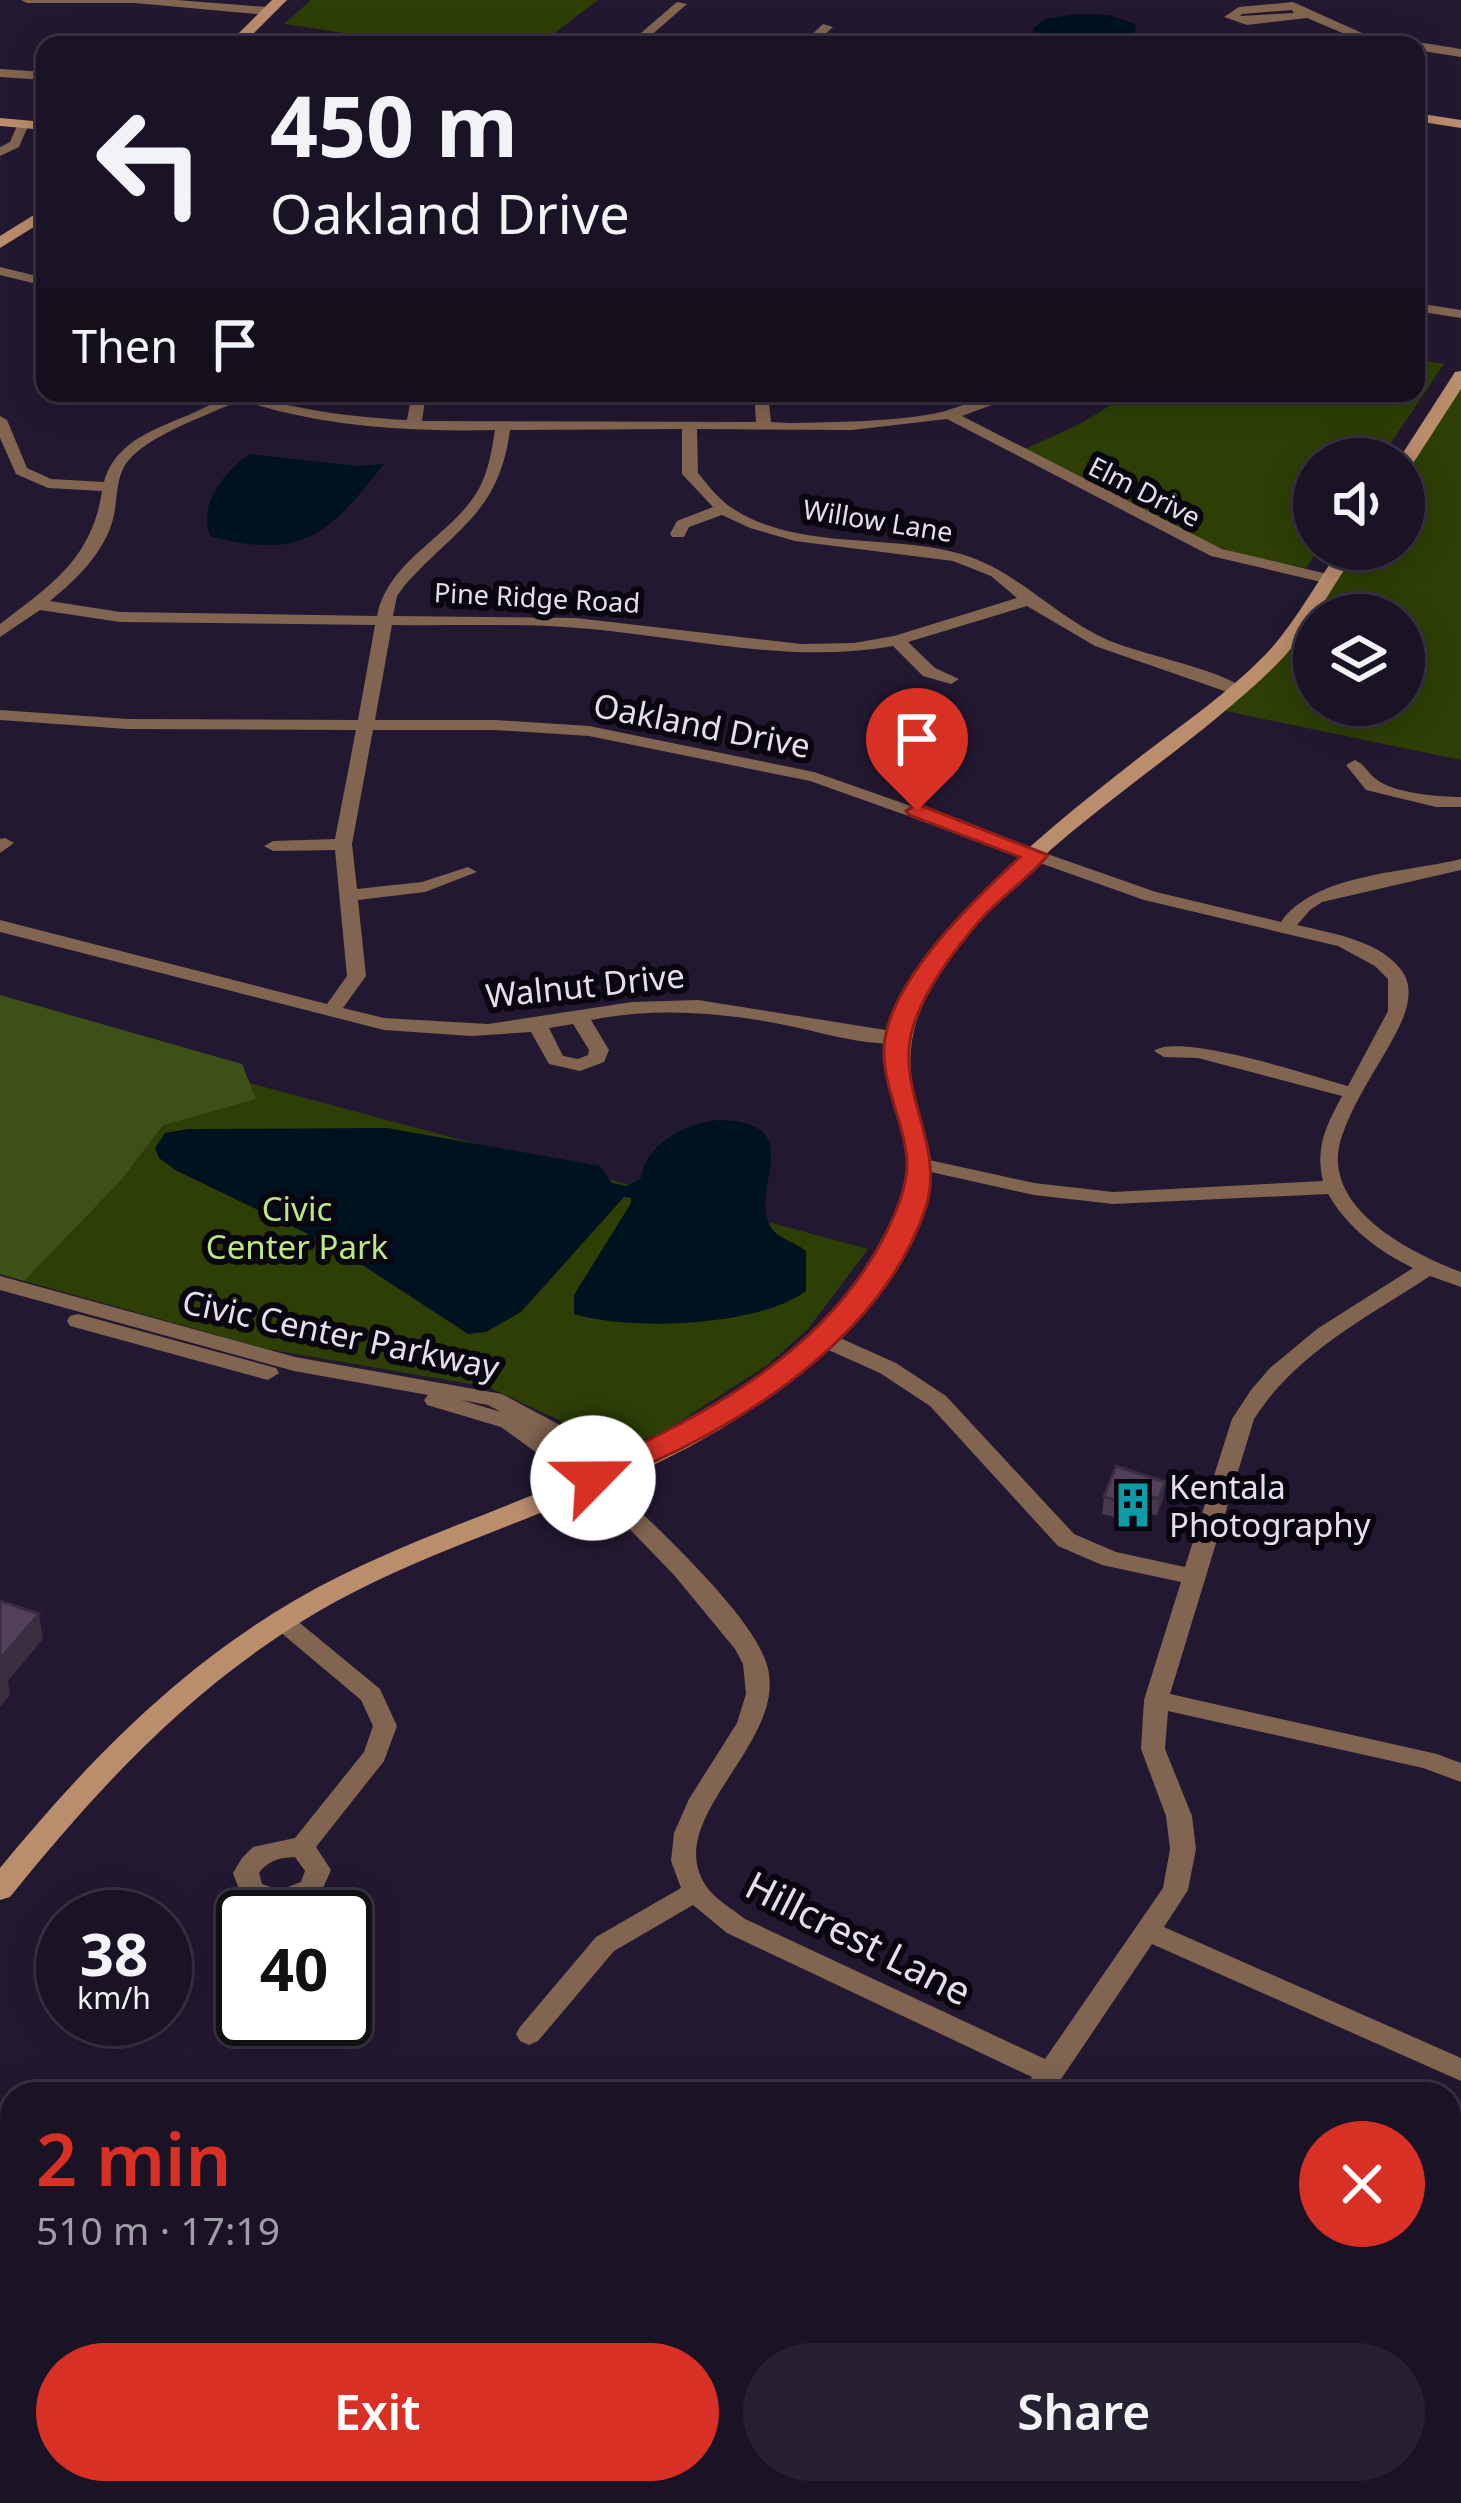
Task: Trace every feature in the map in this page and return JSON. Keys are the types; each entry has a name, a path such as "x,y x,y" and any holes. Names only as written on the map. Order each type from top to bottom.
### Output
{"street":[{"path":"28,0 135,0 267,11"},
{"path":"243,36 280,0"},
{"path":"644,36 681,4"},
{"path":"1296,7 1359,36"},
{"path":"817,36 827,27"},
{"path":"1425,47 1461,53"},
{"path":"0,73 36,75"},
{"path":"1425,118 1461,124"},
{"path":"0,122 36,125"},
{"path":"0,152 15,144 22,124"},
{"path":"0,243 36,219"},
{"path":"0,271 36,280"},
{"path":"1425,308 1461,314"},
{"path":"1421,438 1461,376"},
{"path":"0,632 71,574 92,549 117,465 140,446 222,402"},
{"path":"267,402 320,416 414,423 688,424 881,424 950,415 983,402"},
{"path":"414,423 418,402"},
{"path":"762,402 764,424"},
{"name":"Elm Drive","path":"950,415 1204,547 1255,565 1330,579"},
{"path":"0,420 8,462 21,471 48,483 113,487"},
{"path":"329,1012 357,976 343,844 383,618 400,578 465,518 486,491 497,464 503,423"},
{"path":"678,534 683,524 723,509 690,474 688,424"},
{"name":"Willow Lane","path":"723,509 795,536 956,557 997,573 1029,599 1101,643 1239,690"},
{"path":"0,1889 103,1762 215,1664 281,1620 386,1566 652,1452 747,1401 823,1339 857,1302 889,1255 913,1206 920,1164 900,1076 898,1038 916,994 973,914 1036,855 1276,655 1336,570"},
{"name":"Pine Ridge Road","path":"35,604 120,616 576,623 800,650 897,640 1029,599"},
{"path":"897,640 929,672 950,679"},
{"name":"Oakland Drive","path":"0,715 127,724 495,724 590,731 814,777 1181,906 1344,942 1382,962 1397,978 1398,1011 1328,1150 1335,1187"},
{"path":"1355,764 1372,786 1436,802 1461,802"},
{"path":"274,846 343,844"},
{"path":"1286,929 1301,907 1322,894 1429,876 1461,864"},
{"path":"346,896 424,886 467,872"},
{"name":"Walnut Drive","path":"0,926 329,1012 441,1030 537,1025 662,1005 707,1006 830,1032 898,1038"},
{"path":"537,1025 556,1060 580,1065 597,1058 599,1050 579,1017"},
{"path":"1164,1051 1199,1052 1353,1093"},
{"path":"920,1164 1034,1190 1113,1198 1186,1198 1335,1187 1371,1235 1427,1268 1461,1280"},
{"path":"1044,2082 1175,1890 1183,1849 1179,1816 1154,1749 1156,1700 1243,1419 1258,1392 1284,1366 1427,1268"},
{"name":"Civic Center Parkway","path":"0,1283 282,1362 494,1399 562,1436 586,1460 593,1478"},
{"name":"Civic Center Parkway","path":"0,1298 285,1377 484,1412 522,1429 593,1478"},
{"path":"823,1339 888,1368 938,1401 1066,1540 1110,1559 1194,1577"},
{"name":"Hillcrest Lane","path":"593,1478 739,1635 757,1667 753,1714 685,1833 682,1862 695,1892 736,1926 1039,2082"},
{"path":"281,1620 371,1695 385,1726 375,1755 302,1847"},
{"path":"1156,1700 1428,1760 1461,1773"},
{"path":"529,2034 605,1944 695,1892"},
{"path":"1148,1931 1461,2071"}],"green space":[{"path":"311,0 598,0 551,36 363,36 284,24"},
{"path":"1425,361 1444,364 1425,392"},
{"path":"1461,376 1461,760 1298,726 1425,726 1425,594 1314,594 1333,570 1425,570 1425,438 1421,438"},
{"path":"1115,402 1418,402 1394,438 1293,438 1293,565 1234,553 1199,539 1023,450"},
{"path":"1293,621 1293,725 1216,709 1239,690"},
{"path":"0,995 242,1064 256,1099 163,1125 121,1180 24,1281 0,1274"},
{"name":"Civic Center Park","path":"0,1016 868,1249 808,1329 769,1364 665,1431 609,1454 589,1447 561,1421 488,1387 267,1349 0,1274"}],"water":[{"path":"1109,15 1135,24 1136,31 1126,36 1033,35 1033,28 1045,19"},
{"path":"250,454 357,466 384,464 346,509 311,536 269,545 210,536 208,512 216,489"},
{"path":"718,1120 745,1123 761,1131 769,1142 768,1221 779,1235 806,1251 806,1291 785,1303 726,1319 627,1323 574,1314 574,1295 631,1203 631,1198 624,1197 521,1312 486,1332 468,1334 335,1247 175,1170 159,1158 155,1148 165,1133 188,1129 387,1128 600,1166 612,1183 627,1186 641,1178 650,1155 669,1137"}],"building":[{"path":"1116,1466 1165,1482 1159,1498 1136,1496 1133,1504 1104,1497"},
{"path":"0,1601 39,1614 0,1659"}],"place":[{"name":"Kentala Photography","path":"1133,1505"}],"route":[{"path":"593,1478 686,1436 780,1376 857,1302 889,1255 913,1206 920,1164 900,1076 898,1038 916,994 973,914 1036,855 917,811"}]}
